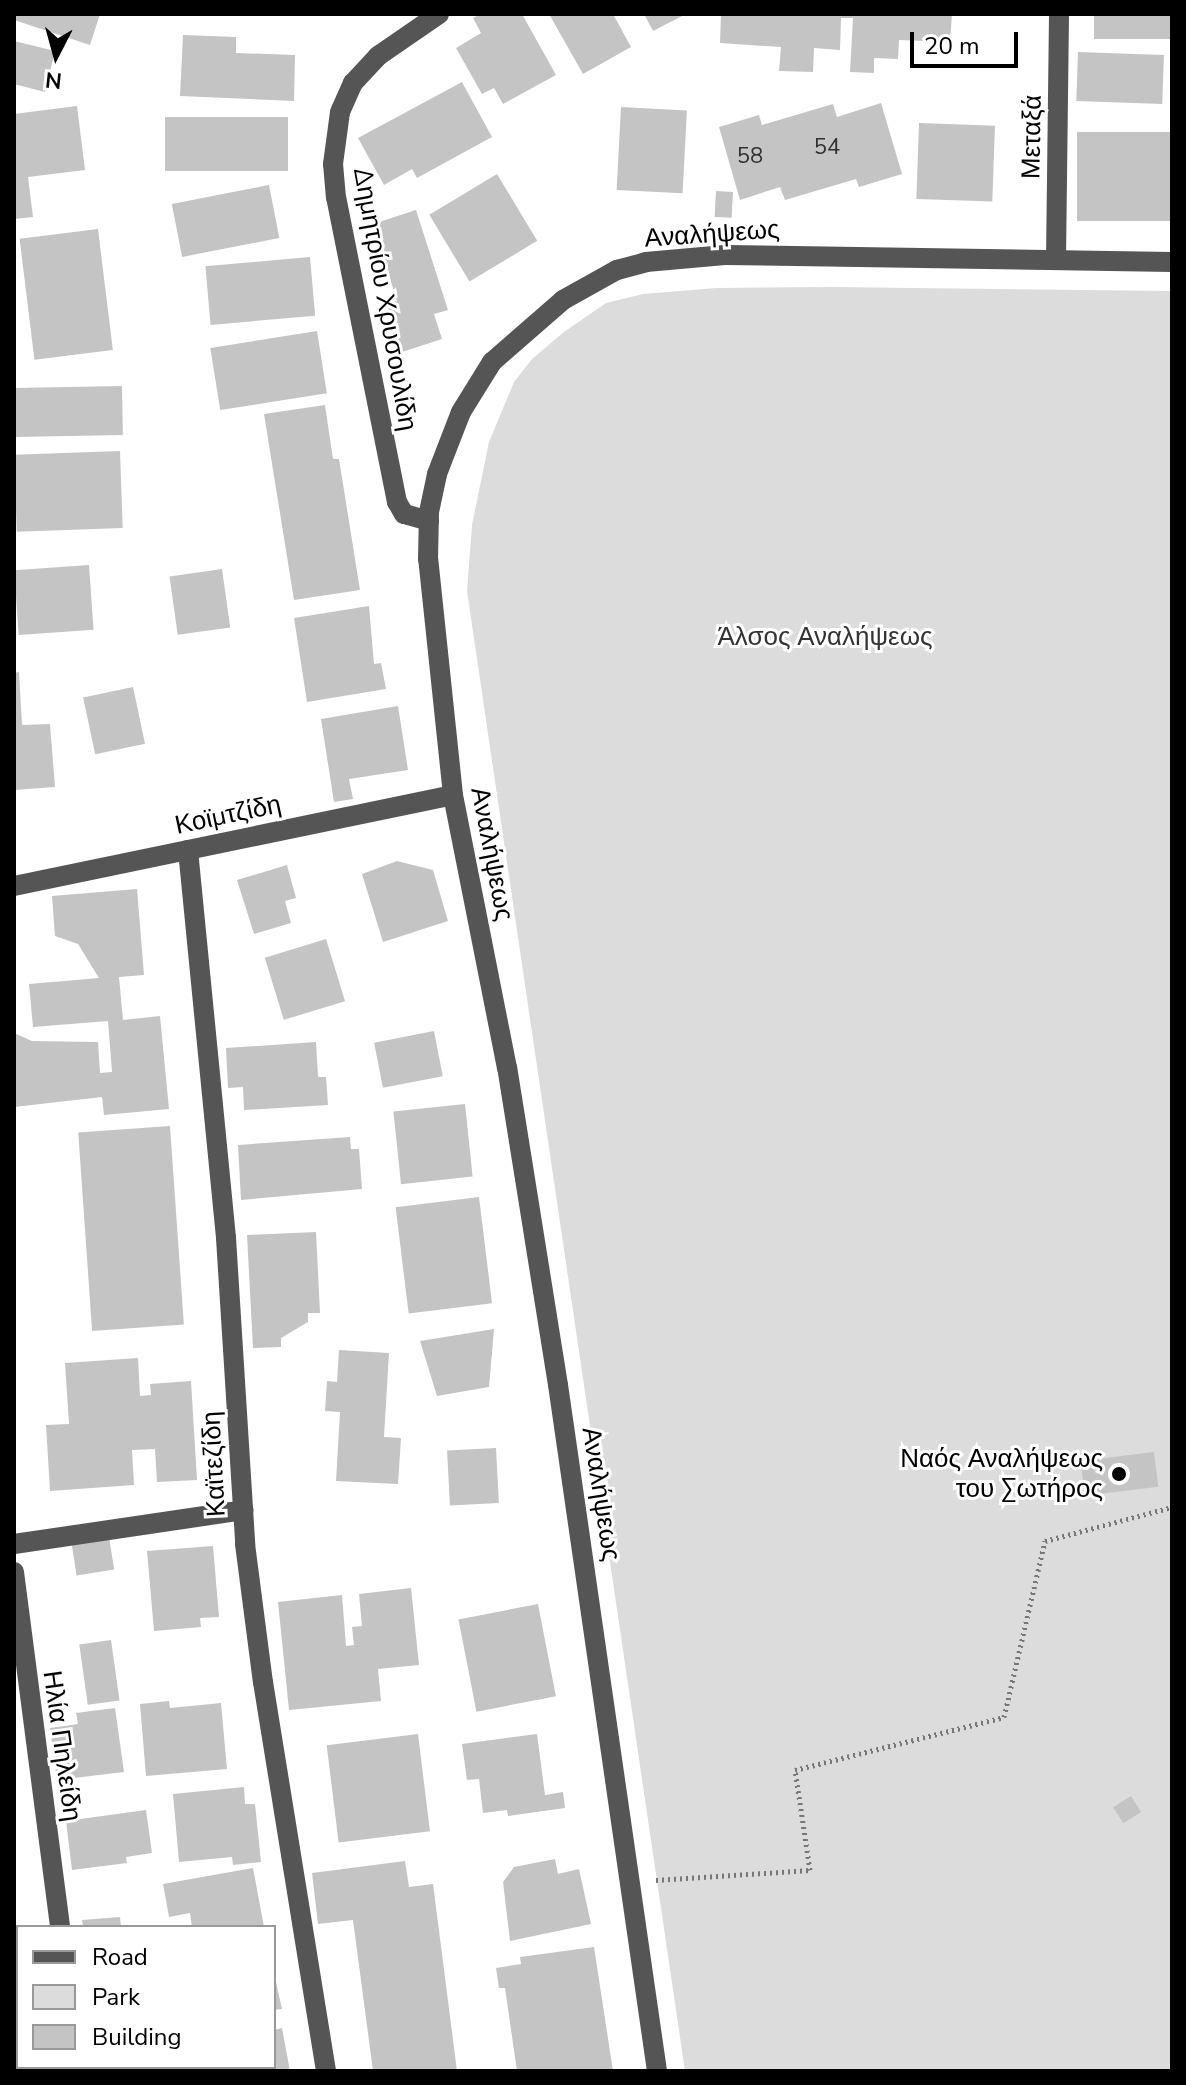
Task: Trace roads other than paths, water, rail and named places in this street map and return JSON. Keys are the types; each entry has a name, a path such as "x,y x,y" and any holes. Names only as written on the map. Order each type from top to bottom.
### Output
{"street":[{"name":"Δημητρίου Χρυσουλίδη","path":"429,521 404,514 397,502 336,198 333,164 340,112 353,83 378,56 439,14"},
{"name":"Μεταξά","path":"1056,260 1059,14"},
{"name":"Αναλήψεως","path":"657,2071 580,1527 509,1083 453,795 430,586 429,521 443,455 461,412 484,373 506,346 542,315 617,270 646,262 725,255 1172,262"},
{"name":"Κοϊμτζίδη","path":"14,886 453,795"},
{"name":"Καϊτεζίδη","path":"188,850 226,1238 243,1510 265,1696 326,2071"},
{"path":"14,1544 243,1510"},
{"name":"Ηλία Πηλείδη","path":"14,1572 17,1621 60,1925"}],"place":[{"name":"Ναός Αναλήψεως του Σωτήρος","path":"1119,1474"}],"park label":[{"name":"Άλσος Αναλήψεως","path":"825,637"}]}
